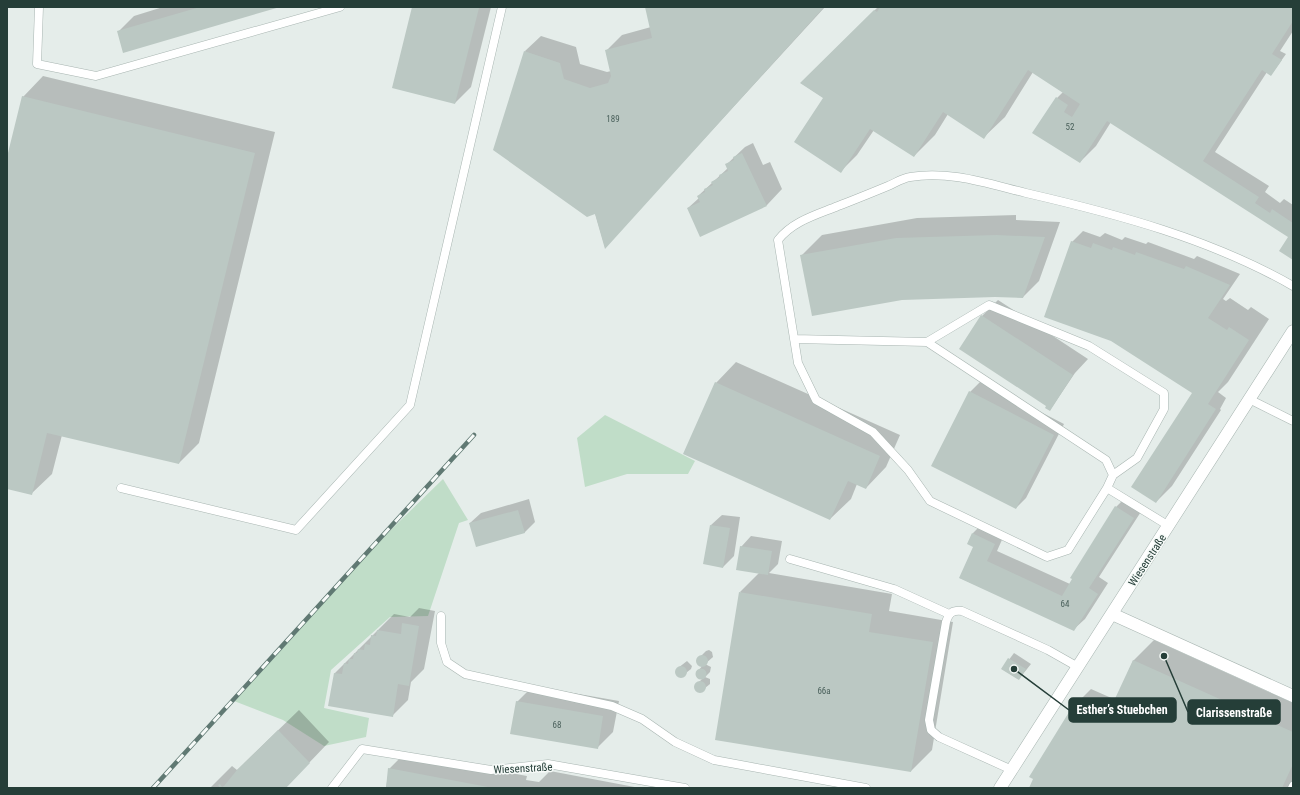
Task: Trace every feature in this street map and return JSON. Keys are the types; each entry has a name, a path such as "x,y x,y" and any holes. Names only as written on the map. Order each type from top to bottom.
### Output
{"street":[{"name":"Wiesenstraße","path":"1000,788 1293,331"},
{"path":"1112,614 1293,696"}],"lane":[{"path":"40,7 37,64 96,76 340,7"},
{"path":"120,488 296,530 410,405 502,7"},
{"path":"927,342 989,305 1089,346 1164,394 1164,409 1137,458 1113,475 1107,488 1068,550 1047,557 930,501 908,470 873,432 816,400 798,363 778,240 787,229 805,220 910,177 945,175 969,179 1093,209 1227,253 1267,271 1293,286"},
{"path":"794,339 927,342 1106,460 1113,475"},
{"path":"1249,399 1293,420"},
{"path":"1107,488 1169,526"},
{"path":"790,559 894,589 949,614"},
{"path":"1012,770 939,737 931,730 929,720 946,622 949,614 956,610 962,611 1048,650 1078,667"},
{"path":"441,616 441,643 447,662 465,674 612,706 642,719 675,742 714,760 866,788"},
{"name":"Wiesenstraße","path":"332,788 362,749 491,770 548,764 685,788"}],"green space":[{"path":"605,415 695,461 688,474 627,474 585,487 577,438"},
{"path":"443,479 468,520 459,523 428,616 390,617 331,670 324,708 369,718 366,737 324,746 283,720 234,701 368,552"}],"building":[{"path":"200,7 280,7 123,53 117,31"},
{"path":"412,7 479,8 455,104 392,88"},
{"path":"645,7 824,7 605,249 595,214 587,217 493,150 524,51 560,63 564,79 590,88 608,83 611,76 605,50 652,38"},
{"path":"880,7 1293,8 1293,21 1272,54 1282,60 1271,76 1262,70 1203,161 1259,197 1255,203 1270,213 1272,209 1293,223 1293,260 1279,251 1288,237 1107,121 1080,163 1032,133 1056,97 1068,105 1064,112 1072,117 1080,104 1028,70 984,139 943,112 914,157 870,129 841,173 794,142 823,98 800,83 874,10 877,12"},
{"path":"22,96 255,153 179,464 47,433 32,495 7,489 7,157"},
{"path":"742,153 767,206 700,237 687,208 700,202 697,196 705,192 704,189 713,185 711,182 720,177 719,175 728,171 725,164 734,160 733,157"},
{"path":"996,235 1045,237 1023,298 995,297 902,300 812,316 800,255 896,238"},
{"path":"1071,241 1091,248 1093,243 1112,250 1113,247 1135,255 1136,252 1184,269 1186,266 1230,285 1208,318 1227,330 1229,327 1249,340 1208,404 1216,409 1156,503 1131,487 1192,393 1111,341 1044,317"},
{"path":"981,315 1073,375 1050,411 1045,408 1046,406 959,349"},
{"path":"715,382 880,456 866,489 848,481 830,520 683,454"},
{"path":"969,391 1054,435 1016,509 931,466"},
{"path":"1115,506 1134,518 1089,588 1098,594 1074,631 959,578 973,547 967,544 972,533 995,544 987,561 1062,596 1072,579 1070,578"},
{"path":"518,510 525,533 476,547 469,523"},
{"path":"710,525 730,528 723,568 703,564"},
{"path":"740,546 772,551 768,575 736,570"},
{"path":"739,592 872,614 869,632 933,642 911,772 715,740"},
{"path":"402,623 419,626 409,686 398,684 393,717 328,706 334,673 342,674 344,663 348,664 349,659 353,659 354,653 357,653 358,649 364,650 365,644 370,645 371,635 376,636 377,630 401,634"},
{"path":"702,655 706,657 708,661 706,665 702,667 698,665 696,661 698,657"},
{"path":"1008,658 1026,669 1019,680 1001,669"},
{"path":"1133,660 1293,732 1293,764 1282,788 1029,788 1033,779 1029,777 1074,704 1106,718"},
{"path":"681,666 685,668 687,672 685,676 681,678 677,676 675,672 677,668"},
{"path":"701,668 705,670 707,674 705,678 701,680 697,678 695,674 697,670"},
{"path":"700,681 704,683 706,687 704,691 700,693 696,691 694,687 696,683"},
{"path":"516,701 603,716 598,749 510,734"},
{"path":"278,730 310,763 286,788 220,788 218,785 220,784 222,787 224,786 237,770"},
{"path":"388,768 488,787 488,788 386,788"}],"railway":[{"path":"153,788 474,435"}],"place":[{"name":"Clarissenstraße","path":"1164,656"},
{"name":"Esther’s Stuebchen","path":"1014,669"}]}
